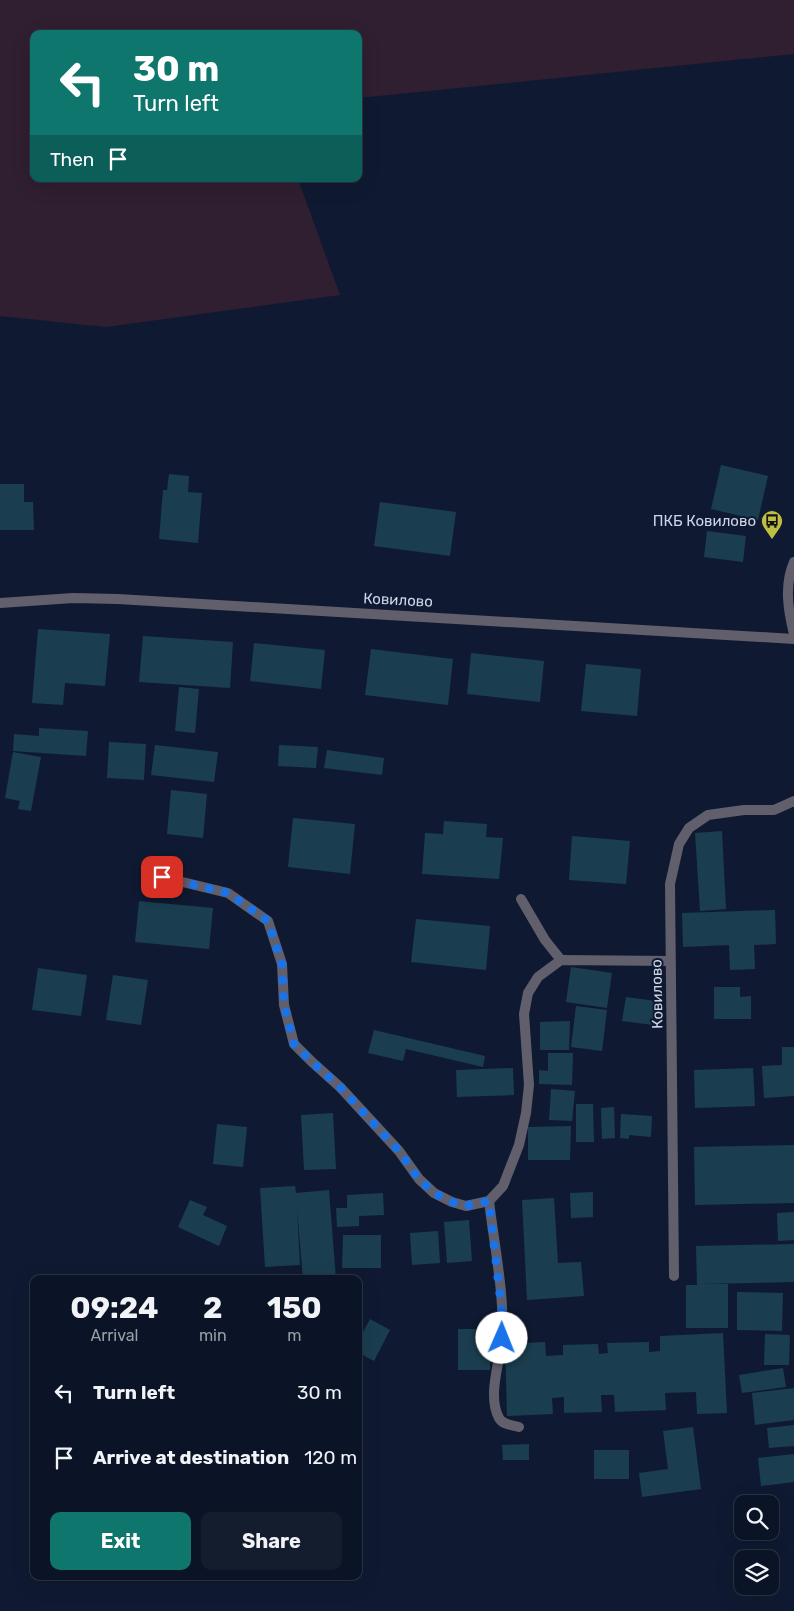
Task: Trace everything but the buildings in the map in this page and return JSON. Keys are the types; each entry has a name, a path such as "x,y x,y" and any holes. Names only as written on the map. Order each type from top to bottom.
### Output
{"street":[{"path":"794,562 790,571 787,593 794,634"},
{"name":"Ковилово","path":"0,603 72,598 118,599 794,639"},
{"name":"Ковилово","path":"674,1276 670,884 679,844 689,828 708,815 729,811 774,810 794,801"},
{"path":"162,877 228,893 268,921 282,964 284,1005 294,1044 340,1087 399,1151 418,1178 434,1193 452,1202 466,1206 489,1201 503,1186 519,1145 526,1114 529,1085 524,1014 528,993 538,977 561,960 672,961"},
{"path":"521,899 545,940 561,960"},
{"path":"489,1201 502,1312 502,1338 494,1388 496,1406 499,1419 506,1424 519,1427"}],"shaded area":[{"path":"0,0 794,0 794,54 362,98 362,30 30,30 30,182 299,182 340,295 106,327 0,316"}],"place":[{"name":"ПКБ Ковилово","path":"772,540"}],"route":[{"path":"162,877 228,893 268,921 282,964 284,1005 294,1044 340,1087 399,1151 418,1178 434,1193 452,1202 466,1206 489,1201 502,1312 502,1338"}]}
